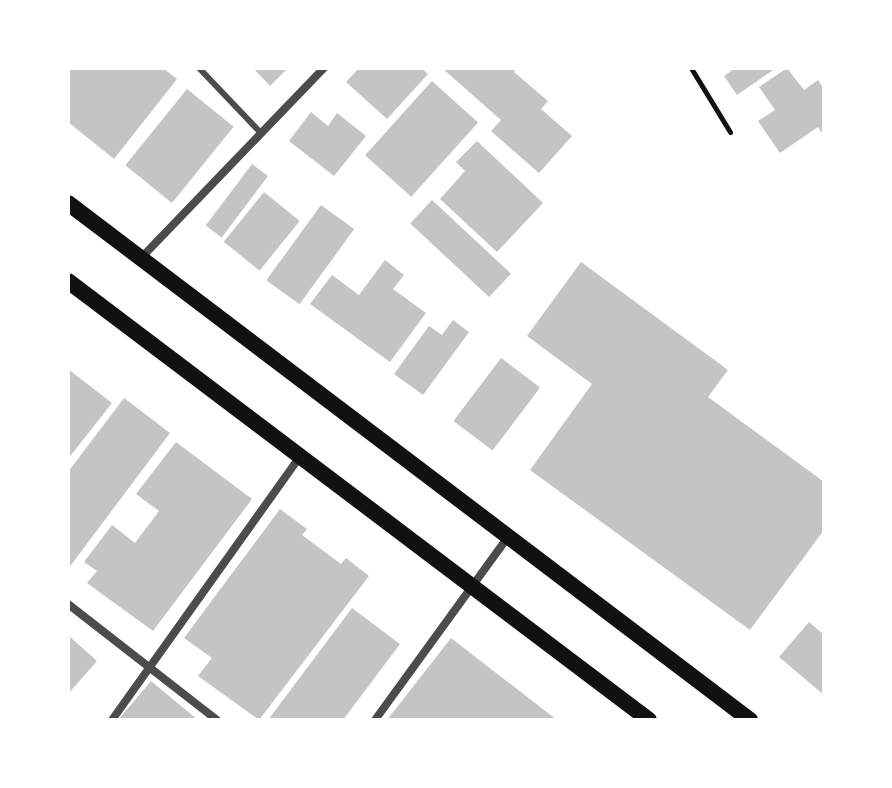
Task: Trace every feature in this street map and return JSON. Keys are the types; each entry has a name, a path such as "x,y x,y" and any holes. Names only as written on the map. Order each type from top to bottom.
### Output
{"main road":[{"path":"68,203 750,720"},
{"path":"68,281 649,720"}],"street":[{"path":"142,257 259,131 324,68"},
{"path":"112,720 301,455"},
{"path":"375,720 470,584 507,538"},
{"path":"68,604 217,720"}],"lane":[{"path":"199,68 259,131"}],"path":[{"path":"691,68 730,132"}],"building":[{"path":"68,68 163,68 177,79 114,159 68,122"},
{"path":"253,68 288,68 270,86"},
{"path":"359,68 421,68 428,74 387,119 346,82"},
{"path":"442,68 517,68 514,72 548,101 541,109 572,136 539,173 491,131 501,120"},
{"path":"735,68 776,68 737,95 724,76"},
{"path":"787,68 804,90 818,80 824,89 824,136 818,127 780,153 758,121 775,110 759,87"},
{"path":"432,81 478,122 411,197 365,155"},
{"path":"187,89 234,127 172,203 125,165"},
{"path":"311,112 328,126 337,113 366,136 334,176 289,141"},
{"path":"477,141 543,203 497,252 440,199 465,171 456,162"},
{"path":"252,164 268,176 222,238 206,225"},
{"path":"264,192 300,221 259,271 224,242"},
{"path":"432,200 511,274 489,297 410,223"},
{"path":"321,205 354,229 300,304 266,280"},
{"path":"385,260 404,275 393,289 426,313 390,362 310,304 332,275 359,295"},
{"path":"581,262 728,370 708,397 824,482 824,530 750,630 530,470 592,384 527,336"},
{"path":"453,320 469,332 423,395 394,374 429,326 442,335"},
{"path":"501,358 540,387 493,451 453,421"},
{"path":"68,369 112,403 68,459"},
{"path":"124,398 170,433 68,569 68,472"},
{"path":"176,442 252,499 153,631 87,583 97,571 84,562 112,525 135,543 159,511 136,494"},
{"path":"280,509 307,529 302,535 341,564 346,558 369,576 259,720 198,676 212,658 184,638"},
{"path":"352,608 400,644 343,720 268,720"},
{"path":"809,622 824,635 824,695 779,657"},
{"path":"68,635 97,661 68,694"},
{"path":"451,638 557,720 387,720"},
{"path":"151,681 198,720 118,720"}]}
